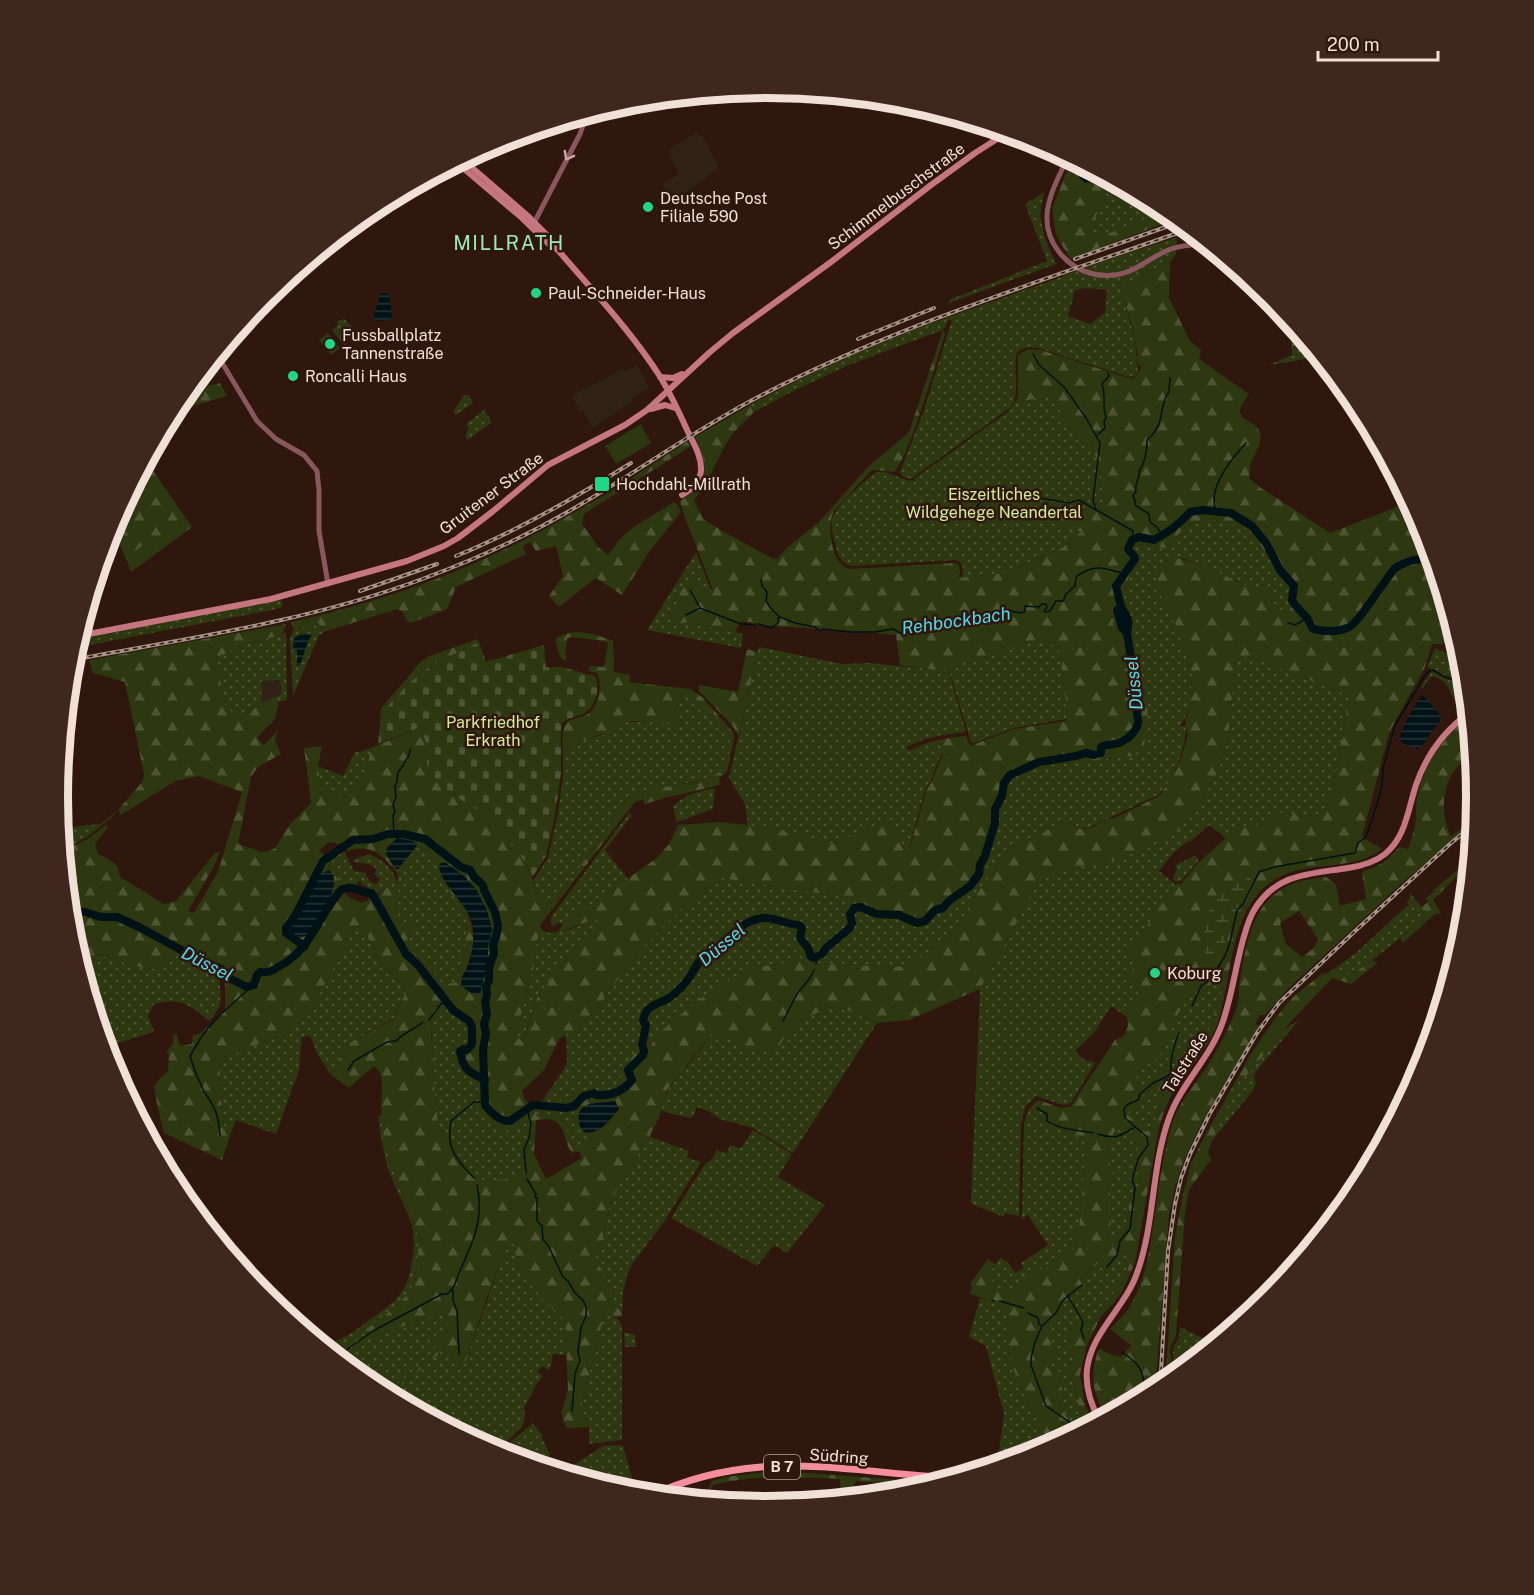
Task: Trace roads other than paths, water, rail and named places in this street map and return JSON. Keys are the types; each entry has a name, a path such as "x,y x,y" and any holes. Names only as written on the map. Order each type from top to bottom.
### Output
{"main road":[{"name":"Schimmelbuschstraße","path":"831,262 975,153 999,138"},
{"path":"469,165 535,220 620,322 660,377 701,464 695,485 682,495"},
{"path":"463,168 557,249"},
{"name":"Gruitener Straße","path":"87,634 252,603 407,561 444,546 492,512 548,465 647,410 733,333 831,262"},
{"path":"660,377 673,378 687,372"},
{"path":"647,410 665,405 676,408"},
{"name":"Talstraße","path":"1097,1414 1092,1406 1088,1388 1087,1369 1091,1351 1103,1328 1129,1292 1136,1277 1142,1255 1159,1155 1169,1118 1179,1095 1207,1055 1222,1025 1247,924 1254,909 1263,895 1292,878 1362,865 1388,852 1403,828 1419,778 1430,755 1444,735 1462,719"},
{"name":"Südring","path":"667,1490 714,1474 761,1467 806,1467 933,1477"}],"street":[{"path":"535,220 580,134 583,123"},
{"path":"1065,165 1048,201 1047,218 1054,245 1074,267 1092,274 1112,275 1132,270 1175,248 1194,244"},
{"path":"221,361 257,421 276,439 304,455 317,471 319,531 328,584"}],"waterway":[{"path":"1033,354 1039,365 1065,388 1100,443 1093,500 1096,510"},
{"path":"1097,435 1105,428 1102,384 1109,376 1108,373"},
{"path":"1162,536 1157,527 1150,522 1149,514 1135,505 1133,496 1145,457 1147,440 1159,424 1169,392 1170,378"},
{"path":"1215,511 1214,494 1217,485 1223,472 1246,443"},
{"path":"986,499 1005,494 1013,497 1021,492 1027,493"},
{"path":"1032,495 1069,503 1079,500 1133,531 1132,540"},
{"path":"917,517 975,508 983,500"},
{"name":"Düssel","path":"304,947 286,933 286,928 295,916 323,861 353,840 373,839 388,834 404,834 425,839 461,867 470,870 483,885 495,912 498,926 485,1002 487,1014 484,1024 486,1033 483,1050 485,1105 499,1118 510,1121 533,1105 566,1108 574,1106 584,1096 594,1093 596,1095 612,1094 625,1088 632,1080 628,1070 643,1055 642,1045 646,1025 643,1021 646,1012 678,991 704,956 742,926 763,918 799,925 802,928 801,940 808,948 811,957 814,958 822,954 849,929 852,923 850,914 854,908 860,907 877,914 899,915 917,923 925,921 935,910 943,908 970,886 979,874 995,823 995,809 1002,796 1004,783 1010,775 1039,762 1086,753 1094,755 1101,753 1101,747 1120,743 1132,734 1138,722 1138,691 1130,662 1127,633 1122,628 1117,610 1121,607 1116,586 1135,559 1128,549 1132,540 1139,537 1154,540 1173,528 1190,512 1202,510 1231,513 1252,526 1266,543 1280,570 1294,586 1292,600 1295,605 1308,619 1312,628 1325,631 1334,631 1352,625 1394,569 1413,560 1424,559"},
{"name":"Rehbockbach","path":"759,624 771,628 778,623 780,617 815,627 820,631 823,629 875,632 893,629 900,633 909,631 908,626 912,624 927,624 1011,611 1021,613 1025,611 1025,606 1039,607 1046,604 1045,612 1050,611 1056,601 1063,601 1066,594 1075,586 1076,577 1088,570 1099,568 1125,574"},
{"path":"761,579 762,586 767,592 766,601 780,617"},
{"path":"690,590 700,608"},
{"path":"1121,607 1128,619 1127,633"},
{"name":"Rehbockbach","path":"686,615 700,608 741,624 755,625"},
{"path":"1297,624 1304,620 1309,621"},
{"path":"1288,623 1296,625"},
{"path":"1192,1006 1201,986 1211,979 1225,956 1237,910 1243,904 1259,872 1274,867 1355,853 1358,843 1366,837 1378,801 1383,768 1395,725 1427,672 1433,670 1457,681"},
{"path":"394,834 395,786 398,772 409,756 410,749"},
{"name":"Düssel","path":"77,912 101,917 117,917 221,969 231,979 247,987 254,985 260,972 274,970 299,951 341,890 353,888 372,893 406,954 418,965 453,1010 469,1021 472,1027 472,1044 467,1050 460,1051 461,1057 468,1070 485,1080"},
{"name":"Düssel","path":"816,964 817,958"},
{"path":"783,1021 797,994 814,970"},
{"path":"220,1136 216,1112 195,1072 190,1056 209,1027 251,987"},
{"path":"429,1020 446,1001"},
{"path":"348,1070 354,1061 387,1042 396,1041 423,1022"},
{"path":"1107,1267 1117,1255 1120,1241 1130,1229 1135,1188 1132,1180 1138,1159 1148,1145 1147,1137 1125,1118 1124,1109 1138,1100 1140,1094 1153,1083 1168,1076 1171,1072 1173,1052 1179,1033"},
{"path":"474,1178 453,1151 450,1126 451,1121 474,1102 485,1102"},
{"path":"1037,1108 1047,1114 1047,1121 1052,1124 1093,1133"},
{"path":"526,1174 524,1149 529,1138 531,1124 527,1109"},
{"path":"1098,1134 1109,1137 1118,1136 1135,1127"},
{"path":"527,1179 536,1194 537,1221 542,1226 543,1240 548,1245 563,1277 583,1300 586,1307 586,1316 581,1328 578,1352 580,1360 575,1374 572,1411"},
{"path":"459,1354 457,1311 451,1290 476,1231 479,1209 477,1185"},
{"path":"1073,1426 1046,1406 1031,1365 1031,1358 1042,1326 1056,1313 1063,1300 1082,1285"},
{"path":"342,1353 373,1331 451,1290"},
{"path":"1068,1296 1083,1322 1081,1330 1084,1339"},
{"path":"1000,1301 1024,1308"},
{"path":"1028,1313 1038,1318 1042,1326"},
{"path":"1122,1352 1140,1369 1144,1387"},
{"path":"1067,1429 1070,1423"}],"railway":[{"path":"1075,259 1169,226"},
{"path":"82,658 294,617 382,593 445,570 545,525 737,408 812,371 971,305 1179,233"},
{"path":"858,339 934,308"},
{"path":"456,556 545,513 631,463"},
{"path":"360,591 437,564"},
{"path":"1161,1376 1168,1251 1175,1204 1190,1154 1209,1115 1257,1033 1279,1003 1465,831"}],"place":[{"name":"Deutsche Post Filiale 590","path":"648,207"},
{"name":"Paul-Schneider-Haus","path":"536,293"},
{"name":"Fussballplatz Tannenstraße","path":"330,344"},
{"name":"Roncalli Haus","path":"293,376"},
{"name":"Hochdahl-Millrath","path":"602,484"},
{"name":"Koburg","path":"1155,973"}],"district":[{"name":"MILLRATH","path":"509,243"}],"park label":[{"name":"Eiszeitliches Wildgehege Neandertal","path":"994,503"},
{"name":"Parkfriedhof Erkrath","path":"493,731"}]}
